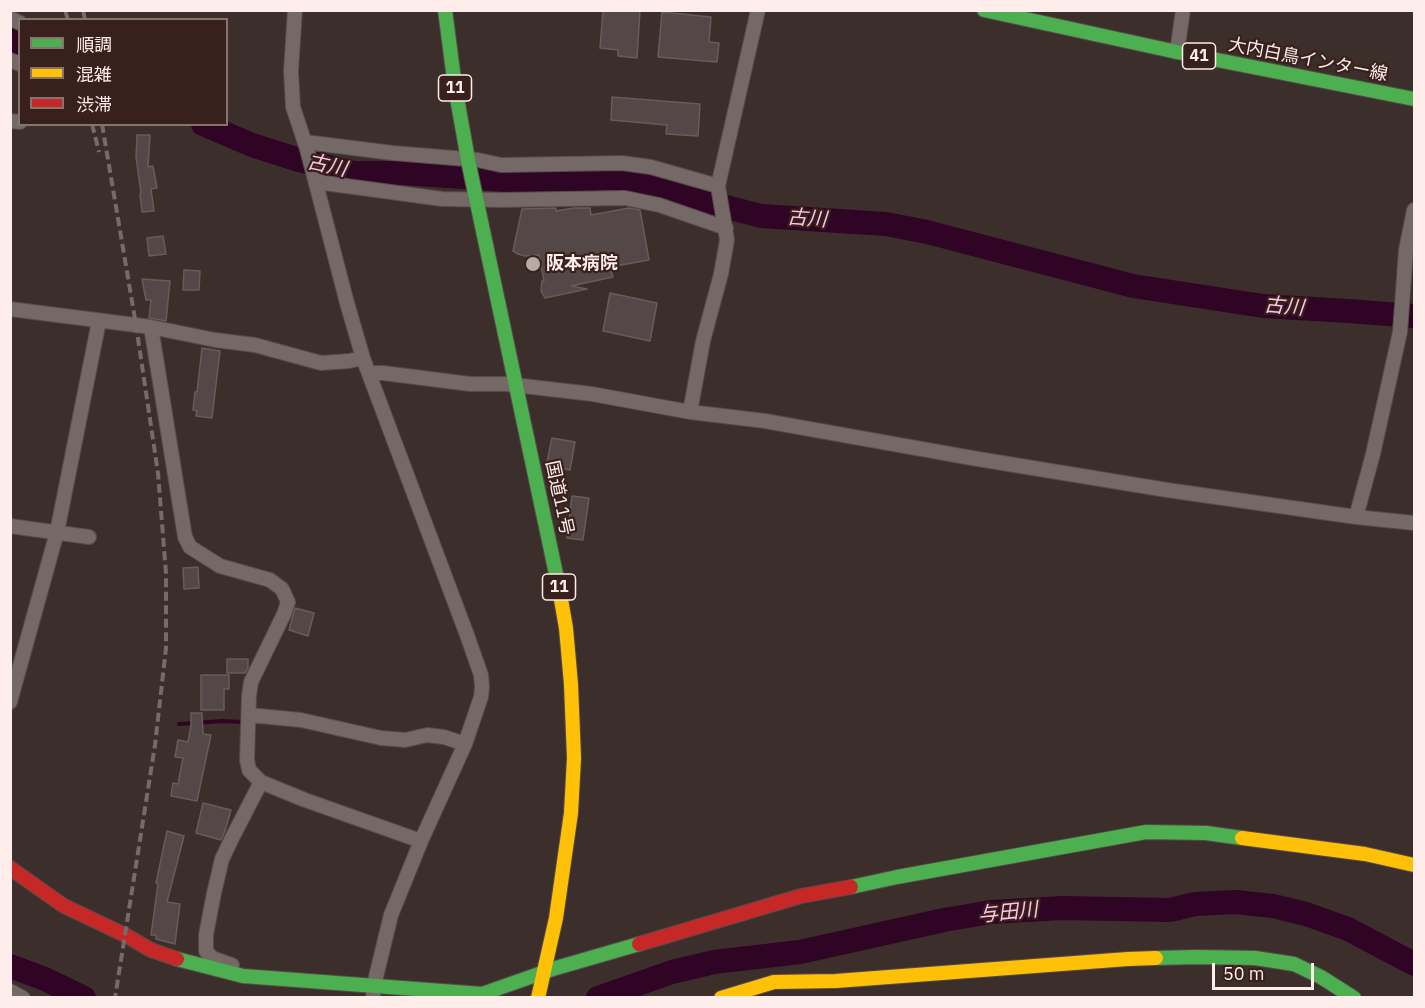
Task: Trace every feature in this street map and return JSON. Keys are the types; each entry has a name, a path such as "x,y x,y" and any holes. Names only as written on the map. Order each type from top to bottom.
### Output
{"main road":[{"name":"国道11号","path":"445,10 468,162 566,628 574,758 571,813 556,918 540,985"},
{"name":"大内白鳥インター線","path":"984,10 1178,52 1414,99"},
{"path":"10,868 64,906 151,950 186,962 243,976 301,981 373,992 482,994 540,985 556,968 801,896 1146,832 1206,833 1241,837 1365,854 1414,865"},
{"path":"721,998 774,982 836,981 1128,959 1197,957 1255,958 1294,964 1321,977 1354,998"}],"street":[{"path":"295,10 291,71 293,106 306,145 347,303 363,358 467,635 481,675 482,687 481,697 465,744 421,841 391,915 373,992"},
{"path":"690,412 703,341 721,274 727,240 718,189 758,10"},
{"path":"1178,52 1183,10"},
{"path":"306,145 468,162 478,160 501,165 622,164 651,166 718,189"},
{"path":"314,178 324,183 442,199 475,196 501,200 626,198 659,204 725,224"},
{"path":"1356,518 1400,332 1406,250 1414,210"},
{"path":"10,309 151,327 215,340 255,345 321,363 349,362 363,358"},
{"path":"10,702 57,532 99,321"},
{"path":"151,327 185,537 190,547 220,566 270,580 282,589 288,602 251,682 247,760 249,770 261,782 421,841"},
{"path":"369,374 383,373 470,384 506,384 592,394 690,412 765,421 1145,487 1356,518 1414,523"},
{"path":"10,525 89,537"},
{"path":"249,715 301,720 381,738 405,740 426,735 444,737 465,744"},
{"path":"243,976 236,967 212,958 206,951 206,935 222,859 261,782"},
{"path":"10,991 23,998"}],"building":[{"path":"603,10 640,10 637,58 618,56 618,50 600,48"},
{"path":"662,12 711,17 709,42 719,43 717,62 658,57"},
{"path":"612,97 700,104 698,136 666,134 667,125 611,120"},
{"path":"137,135 150,135 148,167 153,166 157,188 151,189 154,211 142,212 136,157"},
{"path":"556,208 556,211 590,208 591,215 629,208 640,210 649,260 610,267 613,277 571,286 587,289 545,298 541,291 542,281 544,281 539,255 525,256 513,251 522,209"},
{"path":"163,236 166,254 149,256 147,238"},
{"path":"184,270 200,271 199,290 183,290"},
{"path":"142,279 170,281 166,321 149,318 151,300 146,300"},
{"path":"610,293 657,303 650,341 603,331"},
{"path":"202,348 220,351 212,418 196,416 197,411 193,410"},
{"path":"552,438 575,442 570,470 548,465"},
{"path":"572,496 589,498 583,540 567,538"},
{"path":"198,567 199,588 184,589 183,568"},
{"path":"295,608 314,613 308,636 289,630"},
{"path":"227,659 248,659 248,668 245,673 227,673"},
{"path":"201,675 229,675 229,689 224,689 224,710 201,710"},
{"path":"191,713 202,713 203,734 211,735 197,801 171,796 173,783 178,784 183,758 175,757 178,740 188,742"},
{"path":"203,803 231,810 221,840 196,833"},
{"path":"167,831 184,836 167,902 180,904 175,944 156,939 156,935 151,935 158,884 156,883"}],"waterway":[{"name":"古川","path":"10,40 18,43"},
{"name":"古川","path":"208,126 252,145 299,160 354,173 402,173 537,182 613,178 659,187 761,216 886,224 927,232 1133,286 1263,306 1414,316"},
{"path":"179,724 242,722"},
{"name":"与田川","path":"598,998 672,972 714,962 800,952 944,920 991,912 1062,908 1170,910 1195,904 1235,902 1273,906 1306,914 1348,929 1414,964"},
{"name":"与田川","path":"10,966 45,979 84,998"}],"railway":[{"path":"65,10 67,18"},
{"path":"83,10 85,18"},
{"path":"92,126 99,152"},
{"path":"102,126 158,473 166,573 166,648 155,745 115,998"}],"traffic: fast":[{"path":"445,10 455,87 469,165 559,588"},
{"path":"984,10 1177,52 1414,99"},
{"path":"851,887 1146,832 1206,833 1242,838"},
{"path":"177,959 243,976 482,994 556,968 639,944"},
{"path":"1156,958 1255,958 1294,964 1321,977 1354,998"}],"traffic: slow":[{"path":"538,998 556,918 571,813 574,758 571,684 566,628 559,588"},
{"path":"1242,838 1365,854 1414,865"},
{"path":"721,998 774,982 836,981 1156,958"}],"traffic: jam":[{"path":"10,868 64,906 151,950 177,959"},
{"path":"639,944 801,896 851,887"}],"place":[{"name":"阪本病院","path":"533,264"}]}
